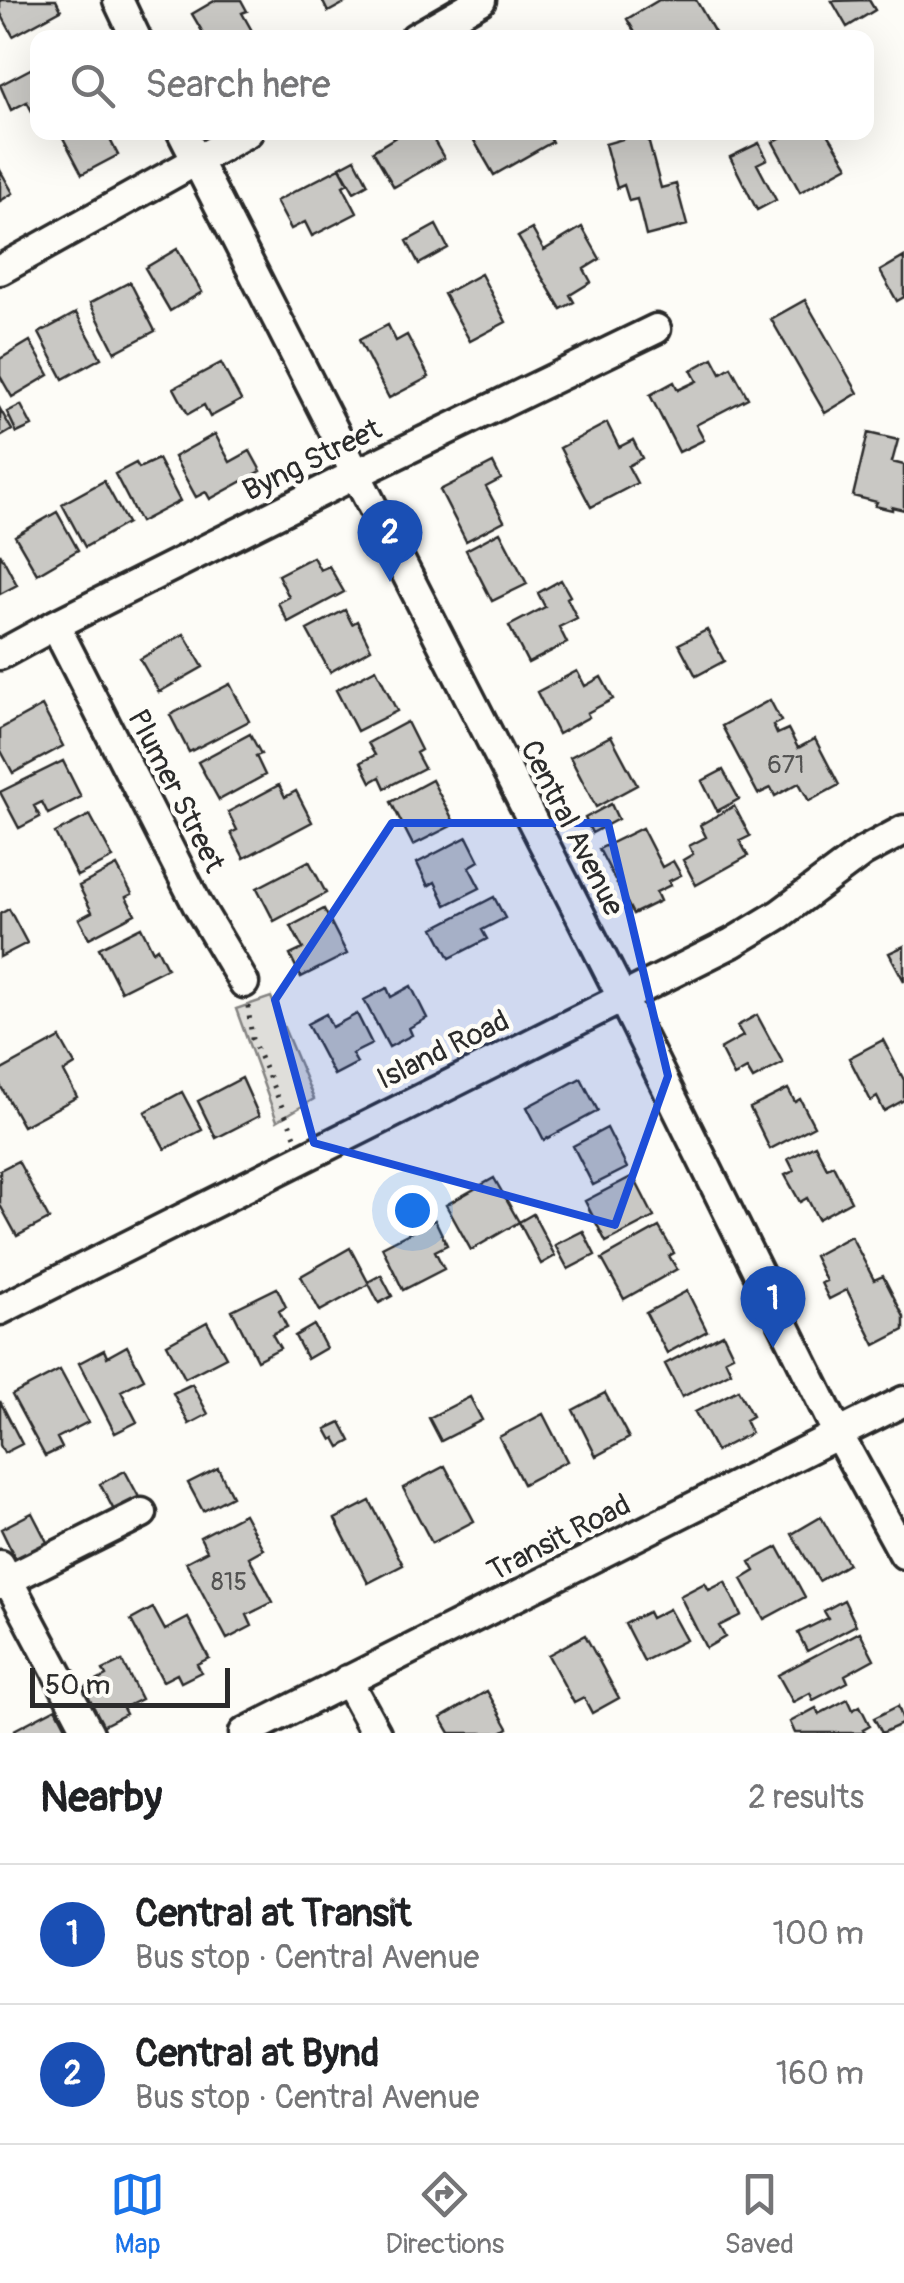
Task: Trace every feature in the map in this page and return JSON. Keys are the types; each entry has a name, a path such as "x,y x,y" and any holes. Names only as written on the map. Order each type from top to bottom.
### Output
{"street":[{"path":"118,0 132,30"},
{"path":"429,30 480,0"},
{"name":"Central Avenue","path":"186,140 622,997 838,1434 904,1554"},
{"path":"0,270 234,140"},
{"name":"Byng Street","path":"0,655 356,474 656,330"},
{"name":"Plumer Street","path":"54,625 246,995"},
{"name":"Island Road","path":"0,1310 732,942 780,914 863,852 904,830"},
{"name":"Transit Road","path":"244,1733 904,1401"},
{"path":"89,1733 2,1576 142,1513"},
{"path":"347,1680 376,1733"}],"path":[{"path":"246,995 252,1039 305,1155"}],"highlighted area":[{"path":"392,823 608,823 668,1076 615,1225 314,1143 275,1000"}],"shaded area":[{"path":"271,997 314,1099 277,1121 236,1009"}],"building":[{"path":"0,0 56,0 61,10 13,36 0,12"},
{"path":"216,0 241,0 247,11 242,13 252,30 201,30 192,14"},
{"path":"322,0 350,0 328,12"},
{"path":"659,0 696,0 713,30 633,30 627,19"},
{"path":"869,0 875,10 847,27 832,1"},
{"path":"30,69 30,108 27,102 11,110 0,85"},
{"path":"64,140 110,140 118,155 82,174"},
{"path":"391,140 434,140 444,158 394,187 373,151"},
{"path":"474,140 551,140 552,142 494,175"},
{"path":"648,140 661,188 676,184 687,225 646,236 637,199 629,201 624,185 617,188 605,144"},
{"path":"832,140 848,166 800,192 773,142"},
{"path":"759,143 767,159 757,164 776,200 757,210 730,157"},
{"path":"355,159 368,184 354,192 340,167"},
{"path":"340,168 348,183 343,186 357,213 312,236 305,222 291,229 276,201"},
{"path":"0,170 13,193 0,201"},
{"path":"436,225 448,248 419,264 407,241"},
{"path":"582,227 600,259 584,269 591,282 570,295 574,302 561,309 518,237 532,229 544,250"},
{"path":"177,249 202,292 170,311 145,268"},
{"path":"904,257 904,297 897,301 880,271"},
{"path":"481,274 506,322 470,341 444,294"},
{"path":"130,282 155,331 115,352 90,303"},
{"path":"805,300 858,393 825,413 771,319"},
{"path":"76,313 101,358 63,379 39,333"},
{"path":"388,325 396,341 407,335 429,377 389,398 359,340"},
{"path":"30,341 49,375 12,397 0,376 0,359"},
{"path":"713,358 721,373 731,367 748,398 696,425 704,440 679,452 650,395 674,382 678,390 697,381 691,370"},
{"path":"221,363 241,400 210,417 204,405 188,414 174,388"},
{"path":"21,405 32,426 17,433 7,412"},
{"path":"0,409 12,430 0,437"},
{"path":"607,423 619,447 633,440 642,458 628,466 637,483 591,507 560,448"},
{"path":"868,433 898,440 892,462 904,465 904,510 875,506 877,502 853,496"},
{"path":"215,434 230,462 250,451 261,471 210,499 206,492 196,497 174,457"},
{"path":"158,459 180,501 140,522 115,474 136,463 139,468"},
{"path":"493,463 501,479 486,487 504,521 466,541 440,490"},
{"path":"104,481 127,523 85,547 62,504"},
{"path":"57,512 78,550 37,574 15,536"},
{"path":"500,532 527,584 492,601 466,550"},
{"path":"0,553 17,585 0,594"},
{"path":"313,557 320,570 329,566 344,592 288,622 278,603 289,597 278,575"},
{"path":"561,580 577,618 559,627 567,643 528,663 509,626 545,607 538,593"},
{"path":"345,610 352,624 357,621 371,649 330,672 307,630"},
{"path":"707,630 724,661 696,676 679,644"},
{"path":"184,634 203,667 159,692 140,659"},
{"path":"376,669 397,711 357,731 336,690"},
{"path":"577,671 585,686 601,677 613,699 558,734 537,692"},
{"path":"230,684 249,721 189,752 170,715"},
{"path":"770,700 781,721 773,725 777,734 788,729 798,748 815,739 839,785 809,801 799,783 775,796 771,788 758,794 722,726"},
{"path":"42,706 63,746 13,773 0,749 0,729"},
{"path":"407,722 421,750 416,753 424,768 385,788 380,777 371,782 361,762 375,755 368,743"},
{"path":"250,734 261,754 256,756 265,775 219,800 198,762"},
{"path":"611,736 637,785 596,807 570,757"},
{"path":"63,761 81,797 48,814 42,802 34,806 40,817 19,828 0,792"},
{"path":"723,770 739,799 717,811 702,781"},
{"path":"432,780 455,824 413,845 391,802"},
{"path":"279,785 285,797 296,791 312,822 244,858 231,833 237,830 228,812"},
{"path":"611,804 618,819 592,833 585,818"},
{"path":"734,806 750,836 740,841 748,856 696,885 683,860 693,854 689,846 706,837 700,825"},
{"path":"90,815 113,858 77,876 55,833"},
{"path":"642,828 662,867 673,861 681,875 656,892 660,901 633,914 599,849"},
{"path":"467,837 479,861 469,867 480,888 446,905 435,882 428,886 417,863"},
{"path":"309,861 326,893 274,921 257,888"},
{"path":"117,866 132,894 126,897 135,914 89,938 79,919 92,912 79,886"},
{"path":"494,897 505,918 482,930 487,939 450,958 434,928"},
{"path":"9,909 27,943 0,957 0,914"},
{"path":"324,909 347,954 301,977 290,955 303,949 291,926"},
{"path":"141,927 167,968 121,991 99,948"},
{"path":"904,946 904,981 889,953"},
{"path":"411,986 427,1018 409,1028 412,1035 389,1047 364,1000 387,988 391,997"},
{"path":"326,1014 332,1027 357,1014 372,1044 352,1054 357,1063 334,1075 307,1024"},
{"path":"757,1015 783,1063 753,1079 747,1069 734,1076 720,1049 743,1036 737,1026"},
{"path":"60,1038 75,1065 64,1072 77,1097 23,1126 0,1085 0,1071"},
{"path":"883,1040 904,1080 904,1100 884,1111 877,1097 871,1101 849,1058"},
{"path":"242,1078 259,1116 216,1138 198,1101"},
{"path":"581,1078 598,1111 544,1140 527,1107"},
{"path":"788,1089 795,1102 800,1099 814,1126 770,1149 750,1108"},
{"path":"182,1092 202,1130 165,1149 145,1112"},
{"path":"607,1128 627,1168 593,1185 573,1146"},
{"path":"815,1145 827,1168 833,1165 851,1201 818,1219 807,1198 800,1202 785,1175 794,1171 788,1159"},
{"path":"18,1161 49,1219 17,1236 0,1205 0,1170"},
{"path":"633,1176 654,1217 606,1242 585,1201"},
{"path":"494,1178 519,1222 471,1250 446,1205"},
{"path":"533,1214 555,1256 541,1264 519,1222"},
{"path":"435,1220 447,1245 435,1251 444,1269 403,1290 382,1247"},
{"path":"659,1227 674,1253 669,1256 677,1269 624,1299 602,1259"},
{"path":"583,1231 595,1255 568,1269 555,1245"},
{"path":"851,1236 874,1280 883,1276 904,1317 904,1330 875,1345 847,1290 829,1299 821,1283 826,1281 814,1256"},
{"path":"350,1248 369,1284 320,1311 301,1276"},
{"path":"381,1275 392,1296 379,1303 368,1282"},
{"path":"277,1288 286,1307 279,1311 287,1327 272,1334 280,1348 257,1360 232,1310"},
{"path":"687,1291 707,1331 667,1353 646,1313"},
{"path":"207,1322 226,1357 185,1378 167,1344"},
{"path":"314,1325 326,1348 307,1359 295,1336"},
{"path":"723,1334 733,1355 725,1359 731,1372 682,1397 665,1364"},
{"path":"127,1346 144,1379 121,1391 137,1422 115,1433 79,1363 104,1350 107,1357"},
{"path":"60,1370 88,1422 57,1438 62,1448 45,1456 12,1395"},
{"path":"192,1384 208,1414 189,1424 173,1393"},
{"path":"738,1390 752,1416 745,1420 751,1433 716,1451 695,1412"},
{"path":"605,1393 629,1438 596,1456 573,1410"},
{"path":"470,1397 482,1420 441,1441 429,1418"},
{"path":"0,1401 22,1444 4,1453 0,1445"},
{"path":"543,1414 567,1461 523,1484 499,1437"},
{"path":"341,1422 351,1441 340,1447 326,1429"},
{"path":"445,1466 474,1521 432,1543 403,1488"},
{"path":"218,1468 232,1496 203,1511 188,1483"},
{"path":"125,1471 141,1501 116,1514 100,1484"},
{"path":"370,1501 403,1565 368,1583 335,1519"},
{"path":"32,1513 48,1544 16,1560 1,1529"},
{"path":"244,1514 263,1549 249,1557 273,1602 247,1615 252,1626 227,1639 186,1562 207,1551 200,1537"},
{"path":"821,1517 848,1564 819,1581 792,1534"},
{"path":"778,1547 805,1597 764,1619 742,1579 755,1571 750,1562"},
{"path":"725,1582 741,1615 719,1626 725,1637 706,1648 680,1596 705,1583 709,1590"},
{"path":"844,1600 856,1625 807,1651 798,1633 828,1618 824,1611"},
{"path":"153,1608 165,1630 188,1618 209,1658 197,1664 201,1672 181,1682 177,1674 163,1681 131,1620"},
{"path":"669,1609 686,1640 644,1661 625,1624 648,1612 651,1618"},
{"path":"860,1632 874,1659 845,1675 848,1682 813,1700 810,1693 793,1702 778,1675"},
{"path":"585,1635 619,1698 592,1713 584,1698 574,1703 548,1655"},
{"path":"122,1661 141,1699 123,1708 126,1714 102,1726 83,1688 106,1676 103,1670"},
{"path":"487,1691 508,1728 500,1733 450,1733 441,1718"},
{"path":"848,1699 853,1710 860,1706 870,1726 863,1730 865,1733 795,1733 790,1722 816,1708 819,1714"},
{"path":"898,1706 904,1723 882,1733 874,1718"},
{"path":"56,1708 69,1733 15,1733 14,1730"}],"place":[{"name":"Central at Bynd","path":"390,582"},
{"name":"Central at Transit","path":"773,1348"}]}
